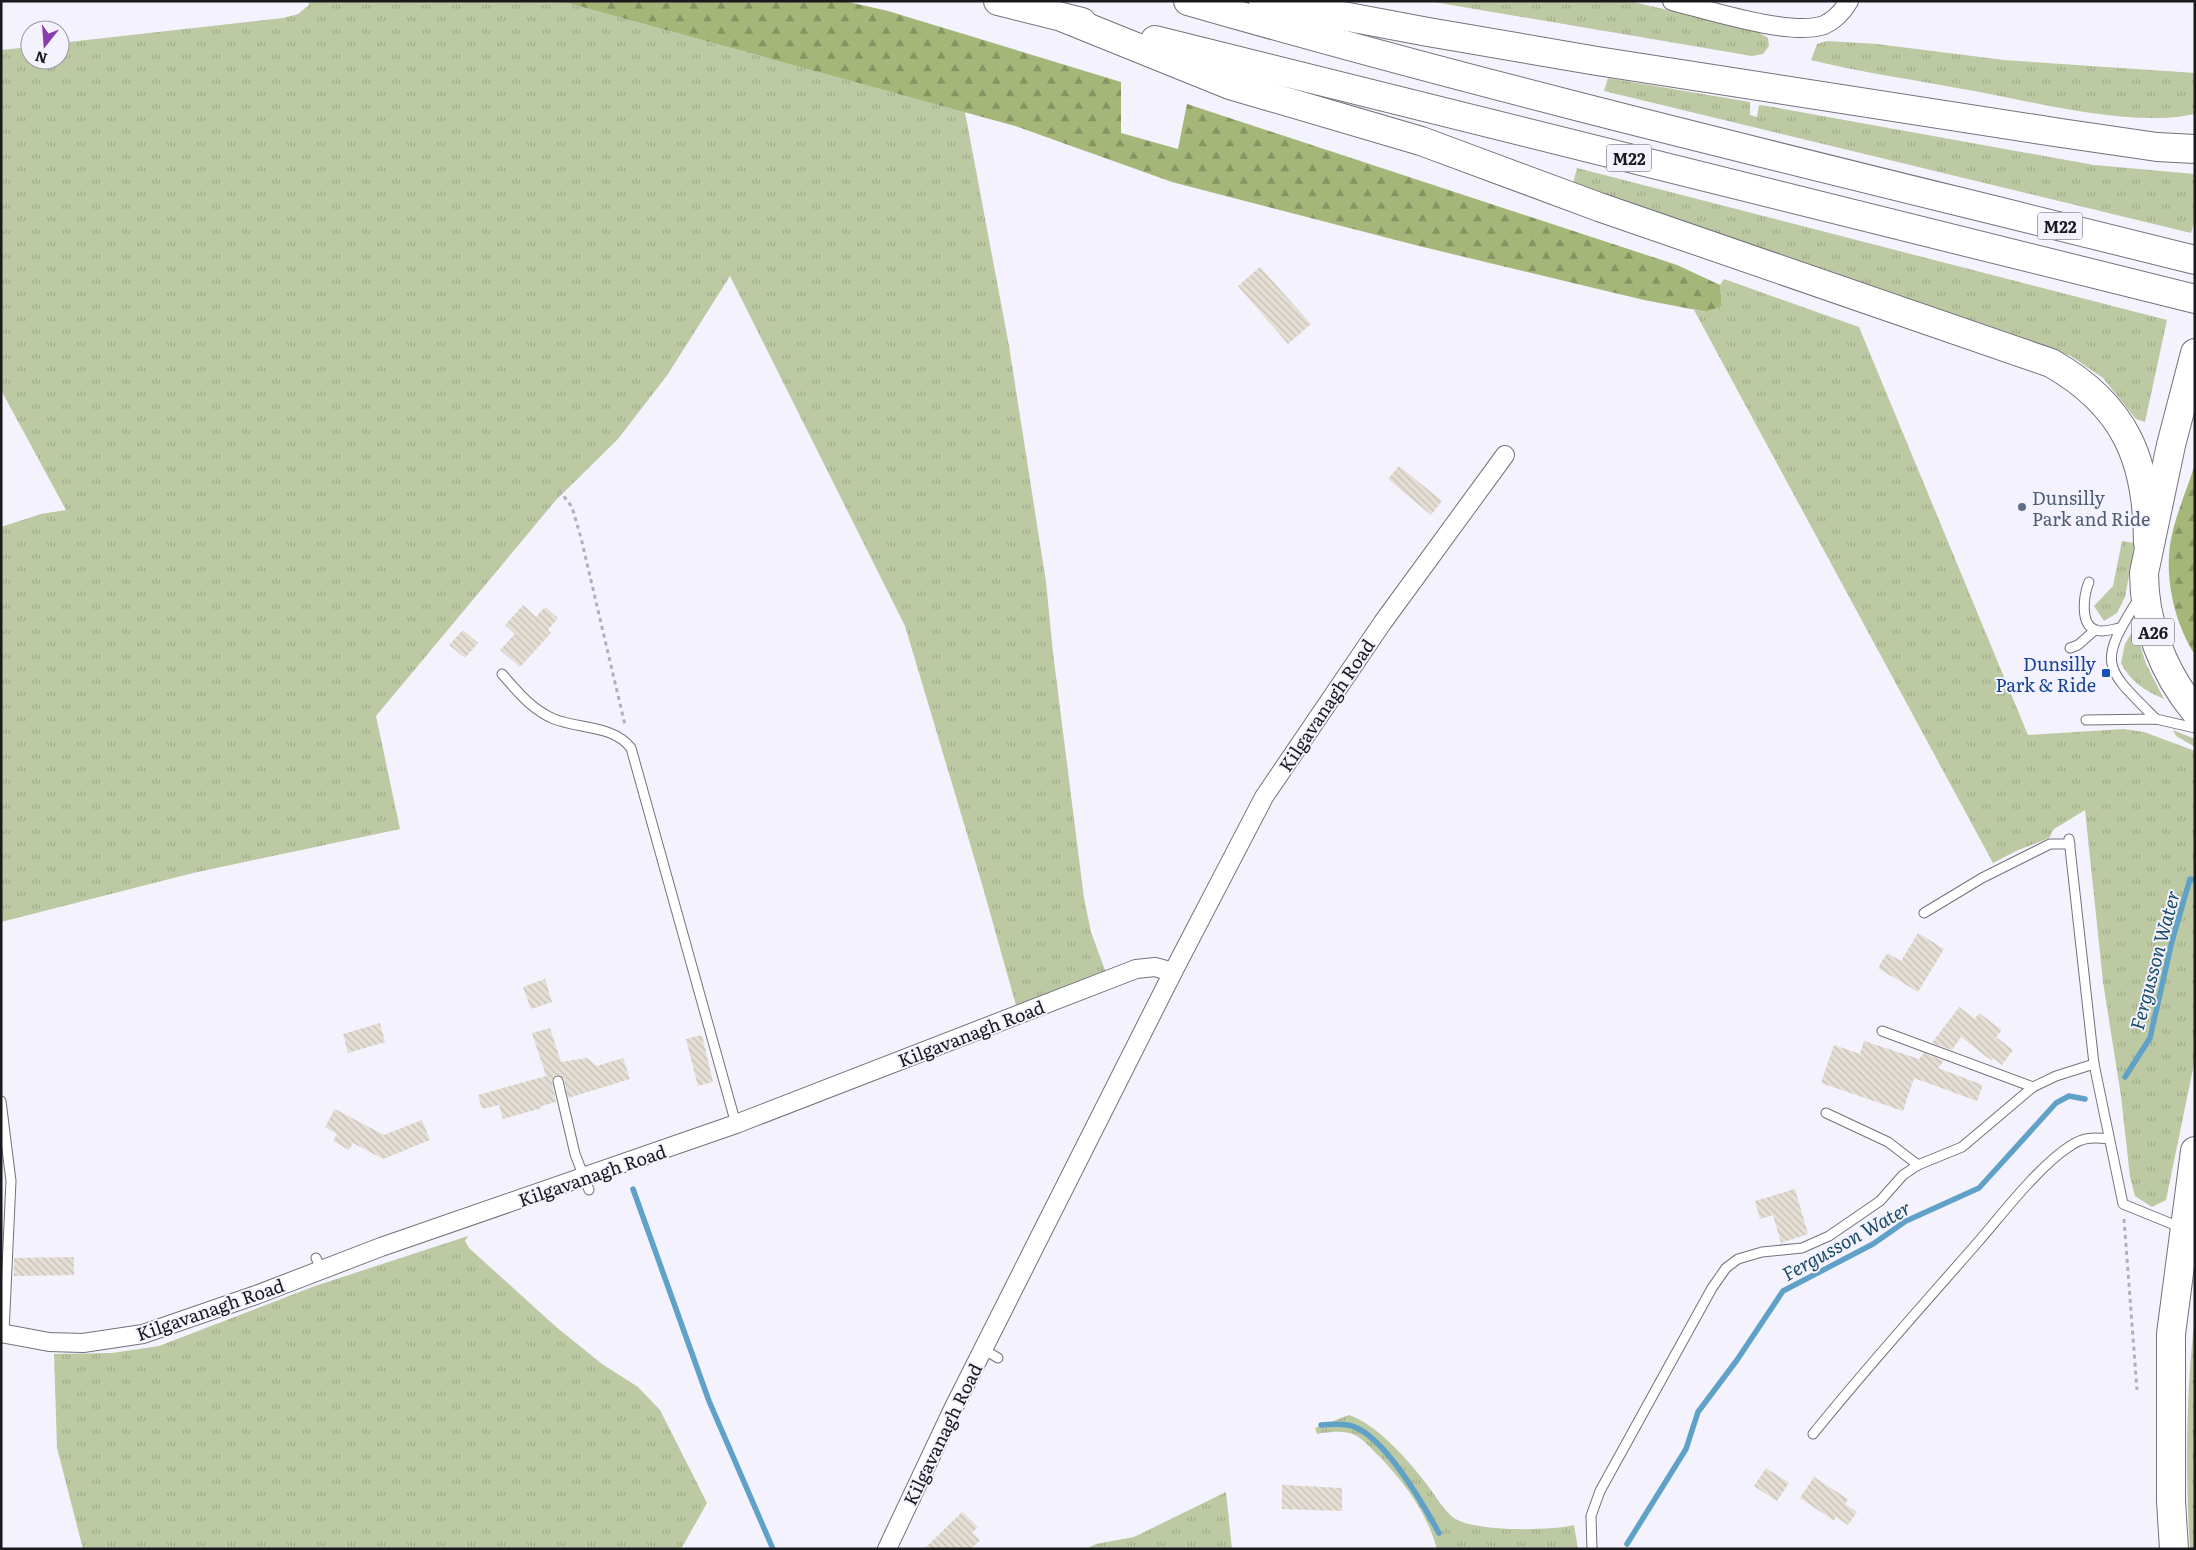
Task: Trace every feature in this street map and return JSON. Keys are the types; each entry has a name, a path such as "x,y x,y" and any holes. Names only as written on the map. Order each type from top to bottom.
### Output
{"highway":[{"path":"998,1 1064,18 1230,85 1421,141 1599,207 2050,363 2086,386 2113,415 2122,428 2141,471 2147,500 2148,543"},
{"name":"M22","path":"1188,1 1372,54 1496,86 2195,260"},
{"path":"1263,1 1428,32 1597,60 2090,137 2158,147 2195,149"},
{"name":"M22","path":"1064,18 2195,298"},
{"name":"A26","path":"2193,362 2148,543 2144,572 2144,591 2157,648 2174,685 2195,712"},
{"path":"2174,1549 2171,1501 2172,1334 2195,1151"}],"street":[{"path":"1672,1 1776,26 1802,28 1826,24 1836,18 1850,1"},
{"name":"Kilgavanagh Road","path":"887,1549 990,1353 1173,972 1264,797 1384,622 1505,455"},
{"name":"Kilgavanagh Road","path":"3,1333 49,1342 83,1343 117,1340 143,1334 319,1264 586,1184 1136,969 1155,967 1173,972"}],"lane":[{"path":"2089,582 2084,593 2085,616 2095,630"},
{"path":"2144,591 2112,644 2114,673 2118,682 2156,719"},
{"path":"2070,648 2078,645 2095,630 2105,631 2120,628"},
{"path":"502,674 541,713 555,720 615,734 624,739 631,748 736,1124"},
{"path":"2086,720 2156,719 2195,728"},
{"path":"1924,913 1982,878 2050,844 2070,842 2094,1064 2123,1204 2184,1229"},
{"path":"1882,1031 2034,1087"},
{"path":"1592,1549 1591,1516 1600,1491 1708,1296 1726,1268 1738,1259 1748,1255 1802,1248 1829,1236 1880,1201 1903,1175 1918,1165 1962,1147 2034,1087 2056,1076 2094,1064"},
{"path":"558,1081 575,1154 586,1184"},
{"path":"1,1101 11,1181 3,1333"},
{"path":"1826,1113 1888,1142 1918,1165"},
{"path":"1813,1434 1856,1381 2014,1201 2055,1158 2079,1140 2092,1137 2109,1139"}],"path":[{"path":"559,490 572,507 581,538 631,748"},
{"path":"2123,1204 2137,1390"}],"green space":[{"path":"308,1 560,1 965,112 1009,346 1046,582 1053,653 1084,898 1091,932 1106,973 1017,1009 905,626 730,276 668,374 618,439 556,500 376,716 400,829 193,873 1,922 1,527 41,514 66,510 1,390 1,50 20,48 20,70 70,70 70,42 283,18 298,14 309,5"},
{"path":"560,1 844,1 888,11 1121,82 1121,133 1178,149 1187,104 1677,265 1720,285 1722,306 1707,312 1644,300 1419,246 1172,182 1015,126"},
{"path":"1428,1 1629,1 1754,30 1768,38 1769,46 1763,54 1752,56"},
{"path":"1827,41 1877,44 2004,60 2195,73 2195,114 2168,118 2139,118 2076,111 1811,60 1817,44"},
{"path":"1608,78 1750,102 1750,115 1757,117 1759,105 1767,106 2094,165 2195,174 2195,218 2191,233 1604,91"},
{"path":"1577,168 2167,320 2145,422 2136,419 2103,378 2071,356 1573,183"},
{"path":"1724,279 1859,327 2028,735 2124,729 2144,732 2195,751 2195,1059 2166,1200 2152,1207 2135,1196 2130,1177 2121,1096 2103,982 2085,810 2054,829 2049,838 2016,851 1993,863 1694,310 1707,312 1722,306 1720,285"},
{"path":"2195,464 2195,655 2182,630 2173,602 2170,587 2169,559 2174,525"},
{"path":"2122,541 2135,543 2125,597 2117,613 2104,621 2094,606 2113,586"},
{"path":"2135,627 2146,664 2164,699 2139,685 2121,663 2125,644"},
{"path":"2173,730 2195,739 2195,747 2176,736"},
{"path":"468,1236 465,1241 469,1248 555,1326 602,1364 638,1387 660,1410 707,1503 681,1549 83,1549 57,1448 54,1354 112,1353 159,1346 315,1286"},
{"path":"2195,1315 2195,1549 2190,1549 2187,1491 2187,1432"},
{"path":"1349,1415 1371,1427 1393,1445 1454,1518 1464,1523 1494,1528 1531,1529 1574,1525 1578,1549 1437,1549 1428,1523 1415,1500 1390,1468 1366,1443 1359,1437 1346,1432 1317,1434 1315,1428"},
{"path":"1226,1492 1232,1549 1086,1549 1096,1544 1134,1537"}],"building":[{"path":"1260,267 1311,324 1288,344 1238,286"},
{"path":"1399,466 1442,501 1431,515 1388,479"},
{"path":"523,605 536,617 545,607 558,618 548,630 551,633 520,667 500,650 515,634 505,625"},
{"path":"463,630 478,643 465,658 449,645"},
{"path":"1918,933 1944,949 1918,992 1878,968 1887,953 1901,961"},
{"path":"545,979 552,1002 531,1009 523,987"},
{"path":"1959,1007 1975,1019 1979,1013 2002,1030 1996,1037 2013,1050 2002,1065 1993,1058 1992,1061 1961,1037 1952,1050 1932,1043"},
{"path":"380,1023 385,1042 348,1053 343,1034"},
{"path":"550,1028 561,1062 587,1058 597,1066 623,1058 630,1079 568,1098 564,1079 557,1075 553,1077 552,1082 556,1102 503,1119 499,1105 482,1109 478,1095 546,1076 532,1033"},
{"path":"702,1035 713,1082 698,1086 686,1039"},
{"path":"1864,1041 1919,1059 1924,1053 1944,1061 1938,1068 1983,1085 1977,1101 1914,1078 1903,1111 1821,1083 1834,1045 1860,1054"},
{"path":"335,1109 384,1135 422,1120 430,1140 383,1159 353,1143 349,1150 333,1141 337,1134 325,1127"},
{"path":"1795,1189 1808,1234 1781,1243 1773,1215 1760,1219 1755,1201"},
{"path":"74,1257 74,1275 14,1276 14,1258"},
{"path":"1766,1468 1789,1483 1777,1501 1754,1486"},
{"path":"1814,1477 1848,1499 1845,1504 1857,1512 1848,1525 1836,1517 1834,1521 1800,1498"},
{"path":"1282,1485 1342,1488 1342,1511 1282,1509"},
{"path":"962,1512 978,1527 972,1533 980,1540 971,1549 924,1549"}],"waterway":[{"name":"Fergusson Water","path":"2125,1077 2150,1038 2172,941 2190,879 2195,880"},
{"name":"Fergusson Water","path":"1627,1544 1686,1449 1698,1412 1737,1360 1783,1291 1873,1244 1906,1221 1979,1188 2056,1103 2069,1096 2085,1099"},
{"path":"633,1189 709,1401 773,1549"},
{"path":"1321,1425 1340,1424 1352,1426 1364,1432 1377,1443 1402,1472 1439,1533"}],"place":[{"name":"Dunsilly Park and Ride","path":"2022,507"},
{"name":"Dunsilly Park & Ride","path":"2106,673"}]}
